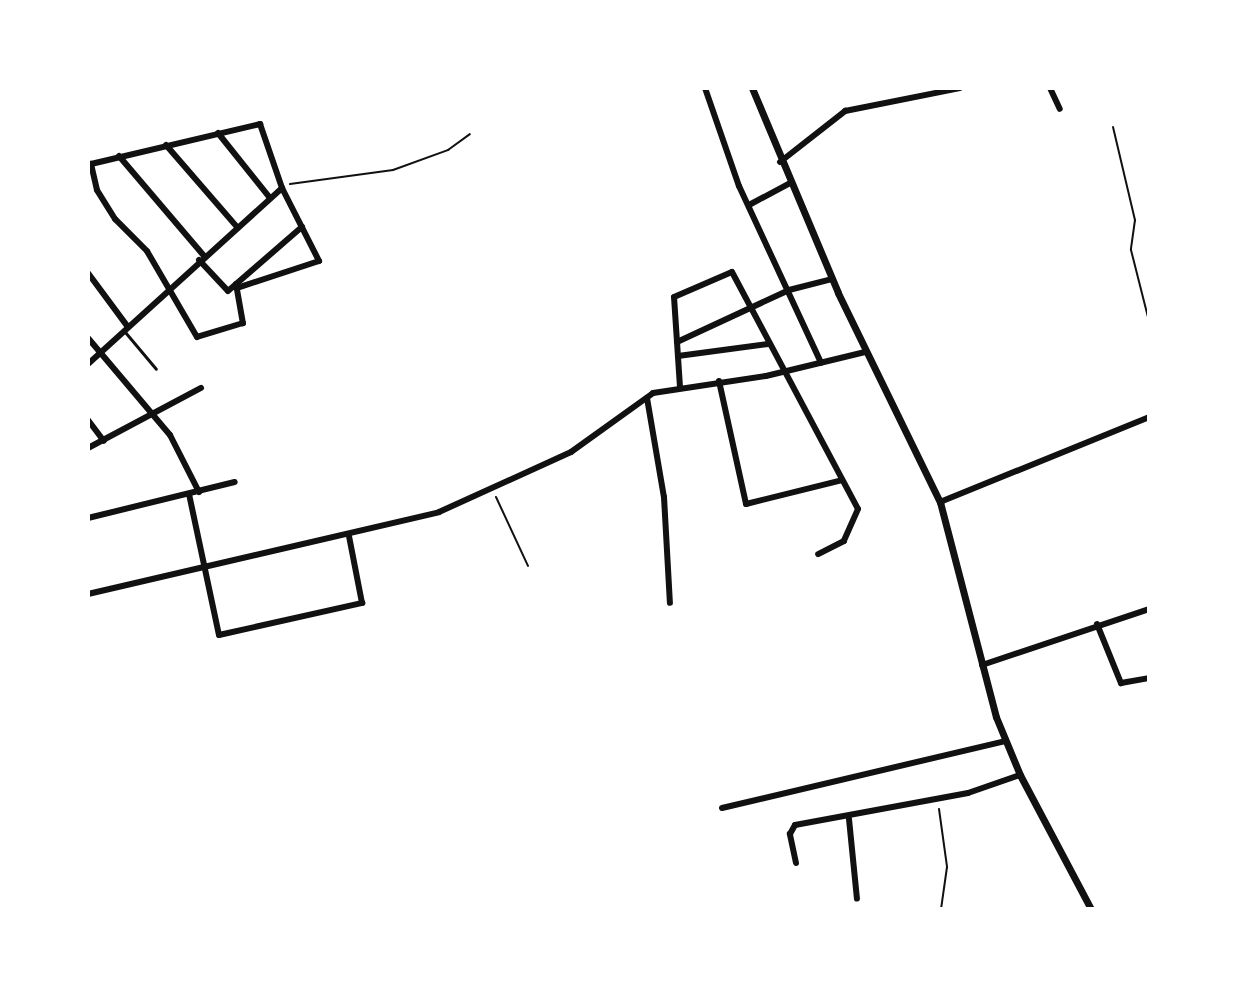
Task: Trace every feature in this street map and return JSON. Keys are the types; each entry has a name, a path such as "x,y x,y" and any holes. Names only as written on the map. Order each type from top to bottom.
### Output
{"street":[{"path":"705,88 749,205 821,363"},
{"path":"752,88 780,162 865,352 940,502 982,665 1006,741 1020,775 1091,909"},
{"path":"780,162 845,111 936,90 960,88"},
{"path":"1050,88 1060,109"},
{"path":"119,156 228,291 237,286 319,261 282,188 260,124 119,156 91,164 97,190 115,219 171,285 197,337 243,323 237,286"},
{"path":"218,133 270,198"},
{"path":"166,145 237,227"},
{"path":"749,205 790,183"},
{"path":"88,364 171,285 282,188"},
{"path":"237,286 302,227"},
{"path":"680,387 674,297 732,272 857,514 844,541 818,554"},
{"path":"88,273 126,329"},
{"path":"677,342 753,310 789,290 832,279"},
{"path":"88,338 170,435 199,492"},
{"path":"678,356 768,344"},
{"path":"88,594 349,536 439,512 571,452 647,398 680,387 781,372 865,352"},
{"path":"719,381 746,504 842,480"},
{"path":"88,448 201,388"},
{"path":"647,398 664,497 670,603"},
{"path":"940,502 1149,417"},
{"path":"88,420 104,441"},
{"path":"88,518 235,482"},
{"path":"189,494 219,635 362,603 349,536"},
{"path":"982,665 1149,609"},
{"path":"1097,624 1121,683 1149,678"},
{"path":"722,808 1006,741"},
{"path":"796,863 791,828 936,800 1020,775"},
{"path":"849,819 857,899"}],"lane":[{"path":"126,329 156,369"}],"path":[{"path":"1113,127 1135,220 1131,250 1149,321"},
{"path":"282,188 302,179 393,170 448,150 470,134"},
{"path":"491,489 528,566"},
{"path":"936,800 946,843 941,909"}]}
